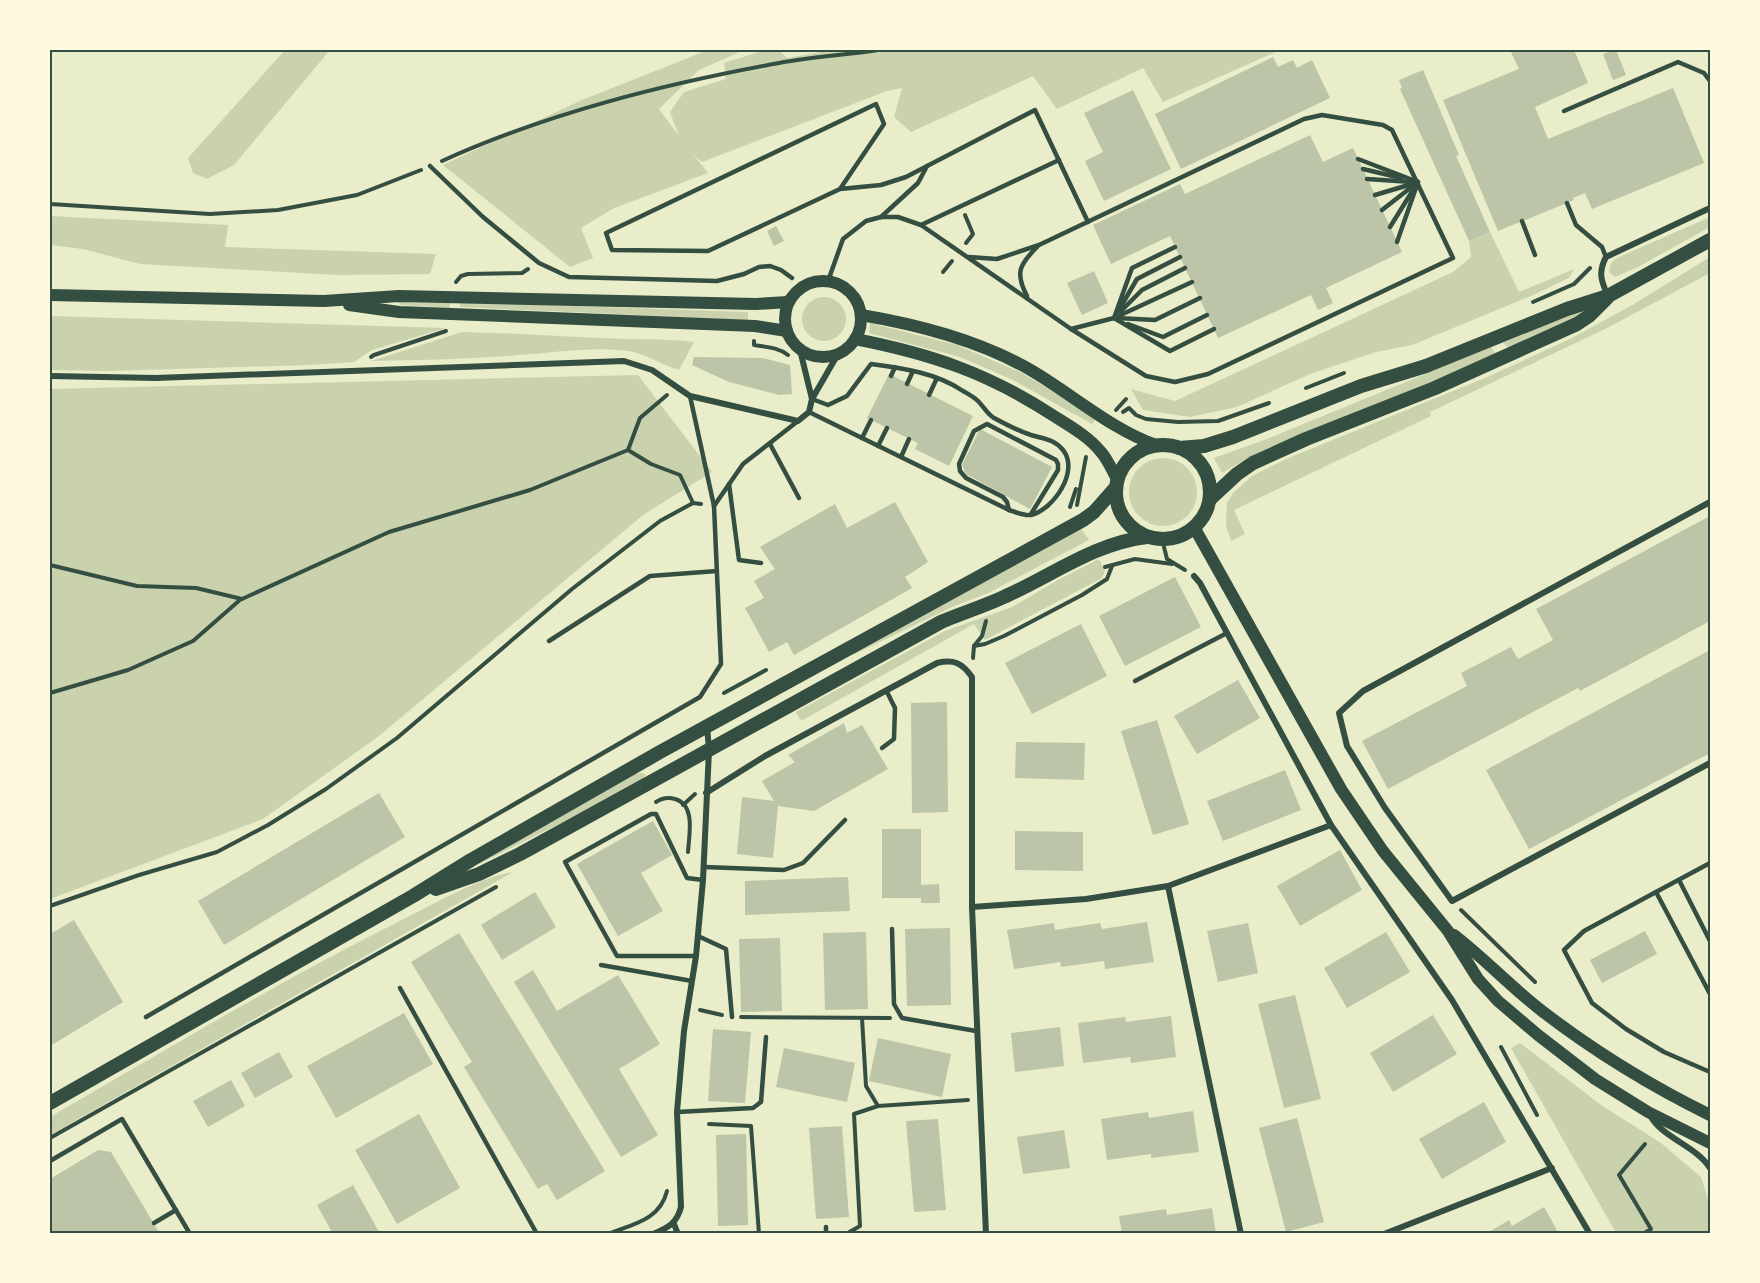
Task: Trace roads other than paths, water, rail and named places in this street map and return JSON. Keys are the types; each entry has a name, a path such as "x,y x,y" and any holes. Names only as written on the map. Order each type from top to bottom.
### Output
{"main road":[{"path":"861,315 938,331 983,347 1032,371 1135,438 1156,445 1179,448 1204,446 1233,437 1361,386 1426,366 1567,309 1608,296 1710,240"},
{"path":"816,281 828,281 840,284 858,303 861,315 860,328 848,348 838,354 825,357 812,356 800,350 792,342 787,331 785,322 789,302 804,285 816,281"},
{"path":"50,295 324,302 399,296 745,304 789,302"},
{"path":"1210,499 1237,474 1253,463 1306,439 1435,388 1576,324 1589,316 1608,296"},
{"path":"324,302 399,312 754,326 787,331"},
{"path":"855,339 936,357 972,371 1021,394 1067,424 1094,444 1109,463 1117,483 1116,497 1123,518 1131,527 1147,537"},
{"path":"50,1103 707,726 1083,520 1094,512 1117,483 1127,461 1145,449 1156,445"},
{"path":"414,896 479,874 520,854 941,622 1006,596 1100,549 1128,539 1147,537 1162,540 1179,536 1194,527 1206,511 1210,499 1209,482 1202,465 1189,453 1179,448"},
{"path":"1194,527 1341,789 1383,850 1448,931 1478,979 1498,1001 1595,1079 1648,1112 1710,1143"},
{"path":"1448,931 1481,956 1540,1010 1573,1034 1626,1069 1710,1115"}],"street":[{"path":"1608,296 1601,281 1600,268 1606,257 1710,208"},
{"path":"800,350 812,399"},
{"path":"50,376 156,378 624,361 652,370 690,396 798,421 809,412 812,399 838,354"},
{"path":"1710,502 1363,691 1339,713 1347,746 1385,808 1452,901 1710,763"},
{"path":"1194,576 1331,825 1452,1000 1590,1233"},
{"path":"706,793 765,756 937,663 948,660 956,662 972,677 972,907 986,1233"},
{"path":"653,1233 674,1224 681,1207 677,1112 703,880 709,750 707,726"},
{"path":"972,907 1086,898 1168,886 1331,825"},
{"path":"1168,886 1241,1233"},
{"path":"1648,1112 1655,1126 1689,1146 1710,1168"},
{"path":"1383,1233 1552,1168"},
{"path":"674,1224 678,1233"}],"lane":[{"path":"1564,111 1678,62 1704,73 1710,81"},
{"path":"840,189 884,124 876,104 606,233 612,250 708,251 840,189 881,185 906,177 1035,110 1088,222"},
{"path":"828,281 843,238 866,221 881,217 898,217 921,225 1071,329 1146,376 1175,382 1208,375 1453,258 1392,130 1383,125 1322,115 1304,119 1039,245 997,259 969,257"},
{"path":"1358,159 1418,182"},
{"path":"921,225 1059,160"},
{"path":"430,166 483,217 539,262 569,277 717,281 744,274 759,267 770,266 792,278"},
{"path":"881,217 918,183 927,166"},
{"path":"1363,169 1418,182"},
{"path":"1367,179 1418,182"},
{"path":"1375,195 1418,182"},
{"path":"1382,210 1418,182"},
{"path":"1390,227 1418,182"},
{"path":"1397,242 1418,182"},
{"path":"1567,203 1576,225 1602,247 1606,257"},
{"path":"1522,221 1535,255"},
{"path":"1028,298 1020,284 1019,270 1025,259 1039,245"},
{"path":"1114,318 1132,268 1175,247"},
{"path":"1114,318 1137,279 1180,257"},
{"path":"1114,318 1142,290 1185,268"},
{"path":"1071,329 1114,318 1192,282"},
{"path":"1114,318 1155,320 1200,298"},
{"path":"1114,318 1163,338 1208,315"},
{"path":"1114,318 1170,351 1214,329"},
{"path":"809,412 1020,514 1031,515 1052,503 1067,478 1069,470 1065,452 1049,439 1031,435 991,417 978,402 960,389 937,378 913,371 872,364 847,396 828,405 812,399"},
{"path":"891,376 895,367"},
{"path":"907,384 913,371"},
{"path":"929,395 937,378"},
{"path":"146,1017 700,698 721,664 714,506 690,396"},
{"path":"862,438 871,420"},
{"path":"714,506 743,465 798,421"},
{"path":"1009,510 1003,497 966,478 960,471 959,464 974,431 987,424 1056,460 1058,464 1058,470 1031,515"},
{"path":"878,446 886,428"},
{"path":"901,457 909,439"},
{"path":"770,444 799,498"},
{"path":"729,484 739,560 761,563"},
{"path":"549,641 650,576 717,571"},
{"path":"1135,681 1227,633"},
{"path":"882,748 894,740 895,708 886,690"},
{"path":"696,956 617,956 565,862 651,814 657,814 687,878 703,880"},
{"path":"704,867 784,870 803,863 846,820"},
{"path":"1710,863 1584,931 1564,950 1592,1003 1626,1029 1664,1052 1710,1072"},
{"path":"1679,880 1710,941"},
{"path":"1656,892 1710,994"},
{"path":"892,929 894,1004 902,1018 976,1031"},
{"path":"698,936 726,949 732,1017"},
{"path":"601,965 692,981"},
{"path":"400,988 537,1233"},
{"path":"677,1112 753,1108 761,1102 766,1037"},
{"path":"50,1161 122,1119 190,1233"},
{"path":"154,1223 176,1210"}]}
